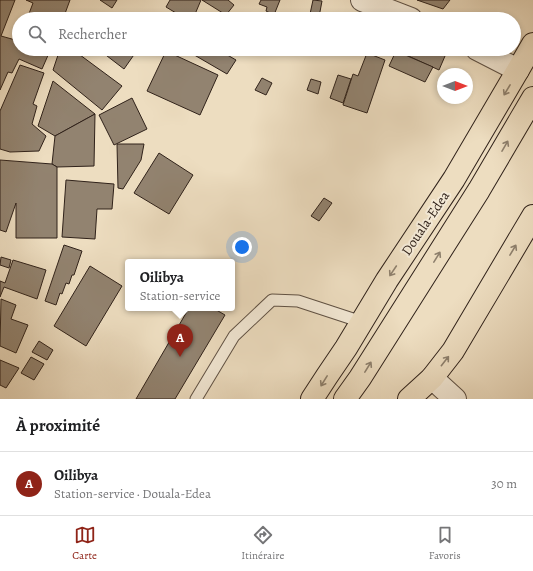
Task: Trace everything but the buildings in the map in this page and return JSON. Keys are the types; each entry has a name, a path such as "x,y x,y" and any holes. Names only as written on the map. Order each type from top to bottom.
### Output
{"highway":[{"name":"Douala-Edea","path":"312,399 346,348 387,280 454,179 533,44"},
{"name":"Douala-Edea","path":"346,399 365,372 479,190 533,98"},
{"path":"409,399 432,378 453,351 533,216"}],"street":[{"path":"362,0 393,12"},
{"path":"491,56 518,70"},
{"path":"432,378 455,399"}],"lane":[{"path":"196,399 234,336 272,300 298,301 362,322"}],"place":[{"name":"Oilibya","path":"180,357"}]}
